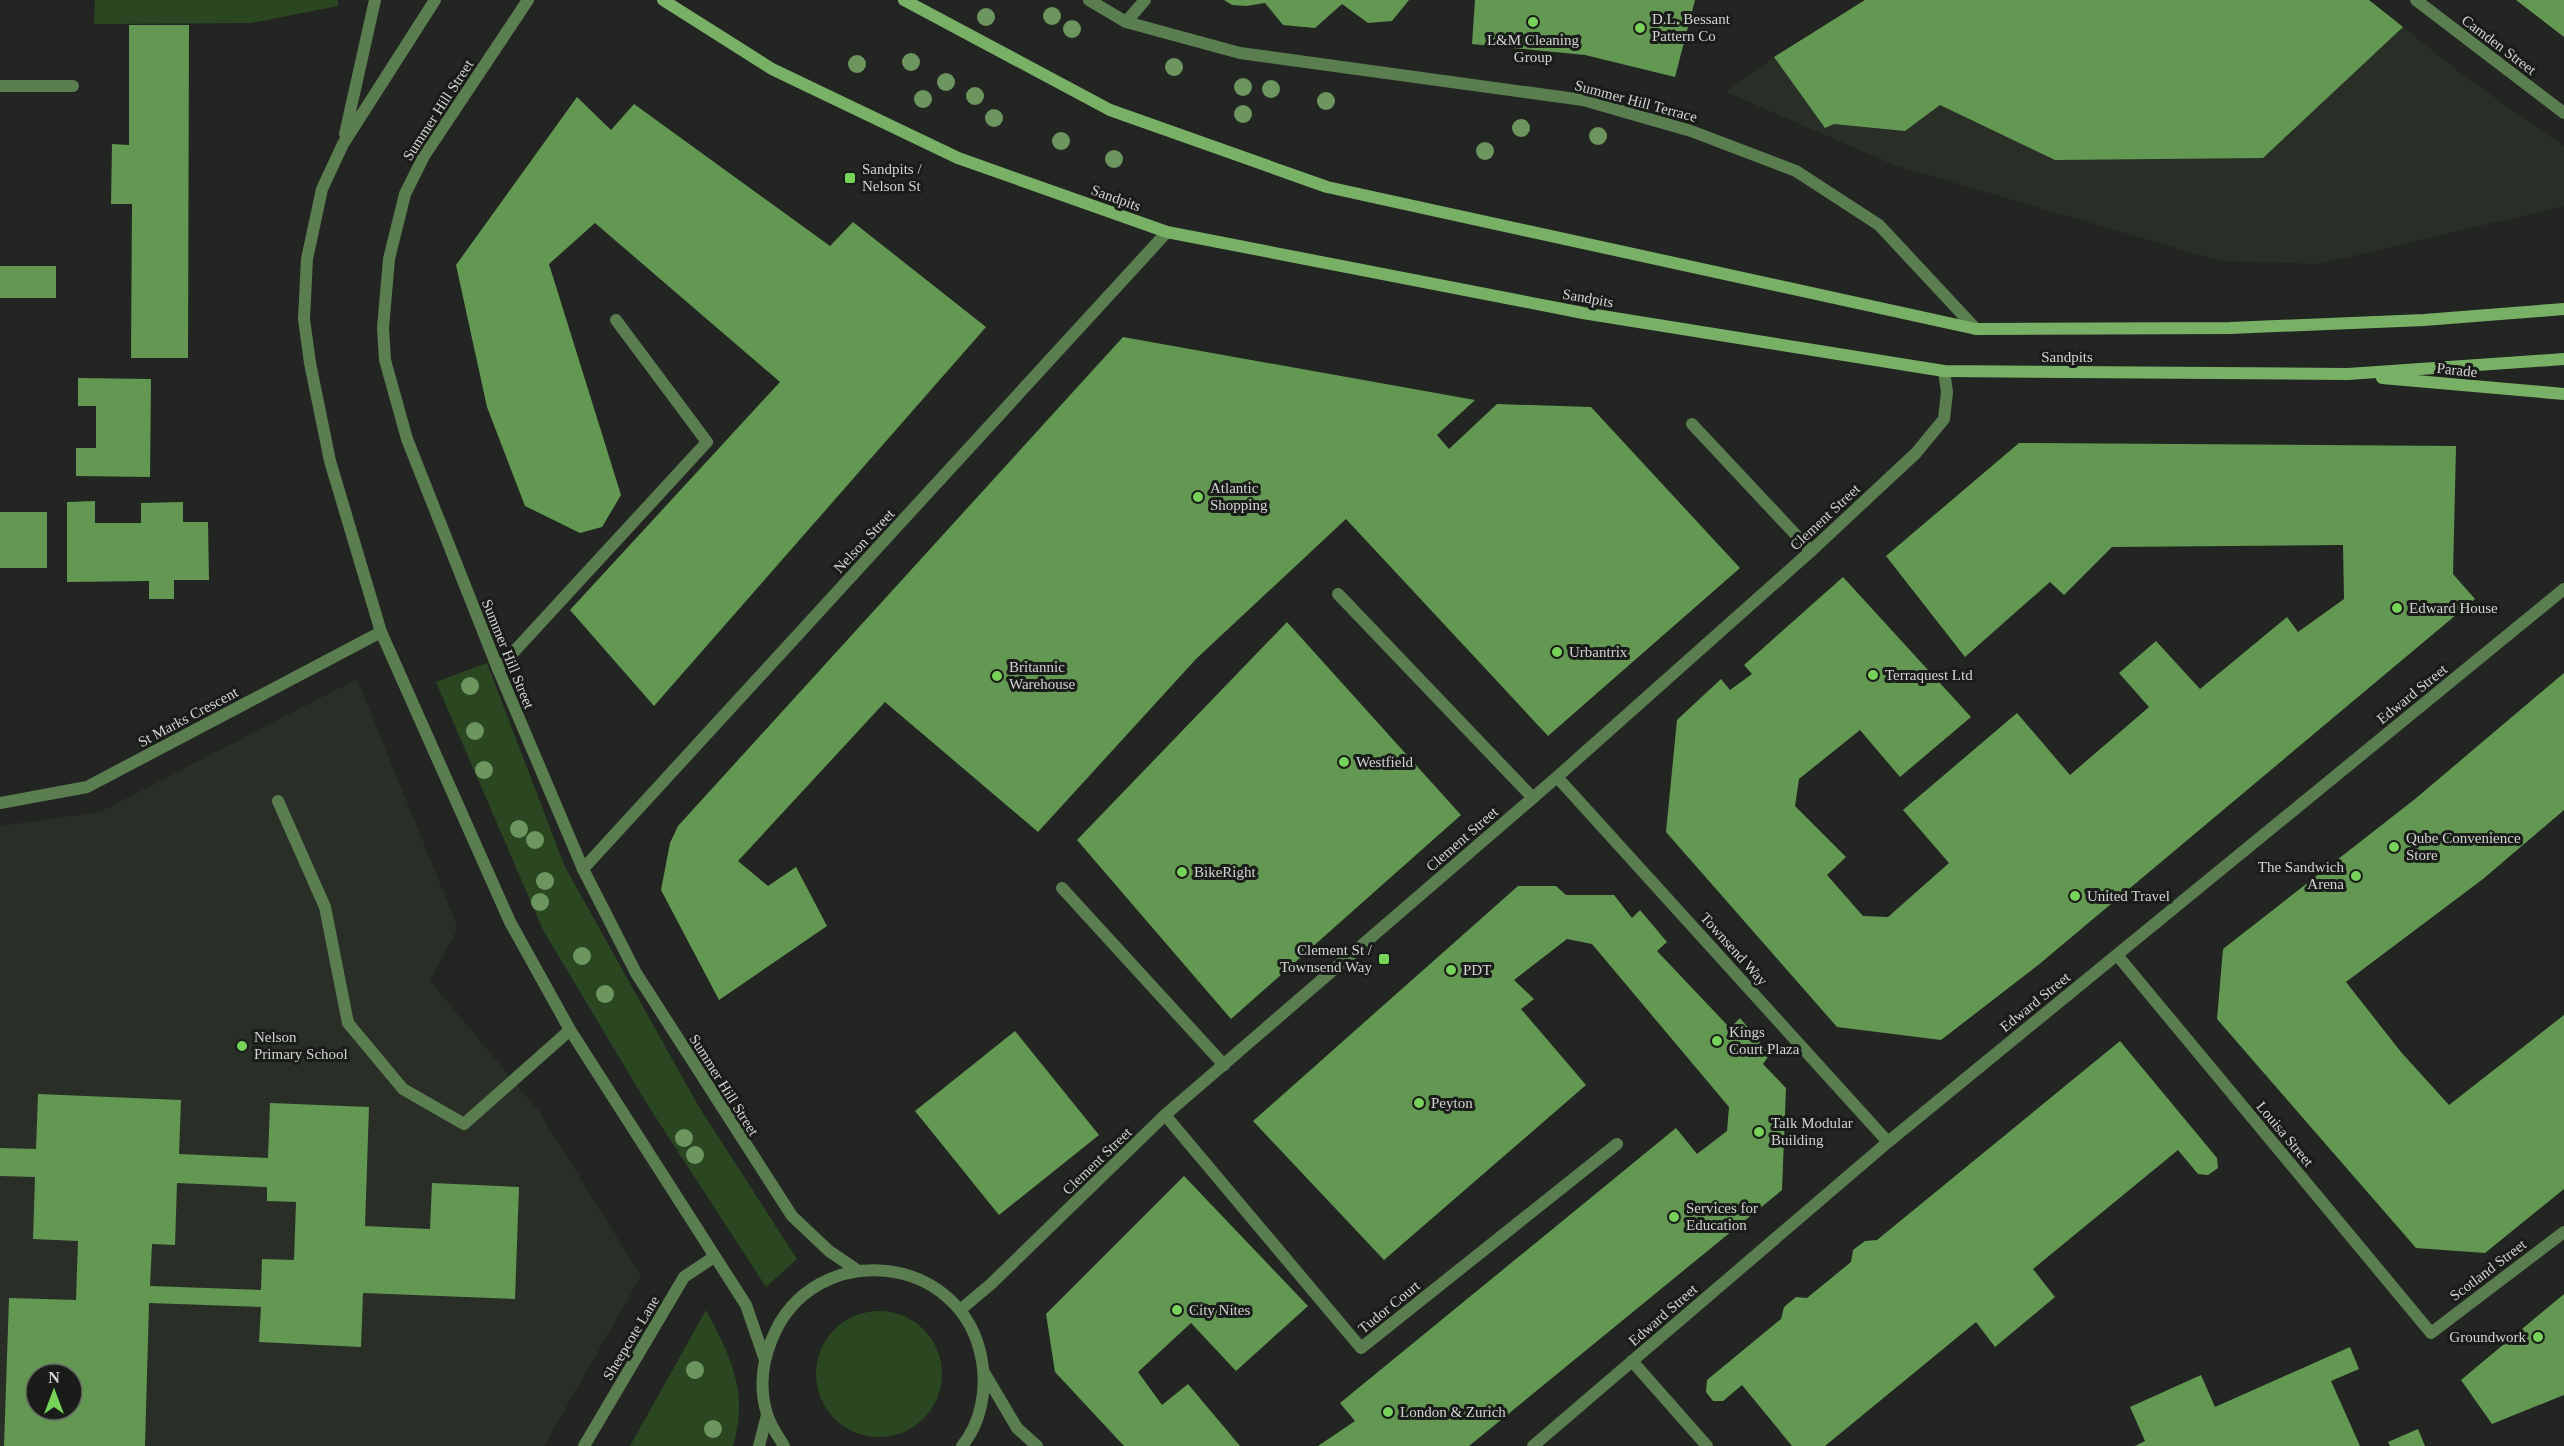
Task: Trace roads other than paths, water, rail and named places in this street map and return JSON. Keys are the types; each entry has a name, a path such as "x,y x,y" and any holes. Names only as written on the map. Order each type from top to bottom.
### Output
{"main road":[{"name":"Sandpits","path":"663,0 772,69 958,158 1167,232 1583,313 1944,371 2348,374 2564,359"},
{"name":"Sandpits","path":"904,0 1110,110 1327,187 1976,329 2230,328 2424,320 2564,309"},
{"name":"Parade","path":"2348,374 2564,394"}],"street":[{"path":"343,144 375,0"},
{"path":"435,0 343,144 322,189 308,259 304,319 309,363 330,461 381,632 510,922 570,1030 746,1305 764,1357"},
{"name":"Summer Hill Street","path":"528,0 424,156 405,194 389,259 382,328 385,360 407,439 498,669 583,869 636,973 792,1216 829,1251 857,1270"},
{"name":"Summer Hill Terrace","path":"1089,0 1126,22 1240,53 1583,100 1691,131 1796,171 1879,225 1976,329"},
{"path":"1126,22 1145,0"},
{"name":"Camden Street","path":"2416,0 2564,113"},
{"path":"0,86 73,86"},
{"name":"Nelson Street","path":"583,869 1167,232"},
{"path":"498,669 707,442 616,320"},
{"name":"Clement Street","path":"960,1310 991,1284 1166,1115 1557,777 1811,551 1916,453 1944,419 1947,392 1944,371"},
{"path":"1692,424 1811,551"},
{"name":"Edward Street","path":"1533,1446 1888,1142 2564,589"},
{"path":"1338,594 1533,798"},
{"name":"St Marks Crescent","path":"0,803 87,787 381,632"},
{"name":"Townsend Way","path":"1557,777 1888,1142"},
{"path":"278,801 325,907 348,1023 403,1089 464,1124 570,1030"},
{"path":"1062,888 1224,1065"},
{"name":"Louisa Street","path":"2117,955 2431,1332"},
{"name":"Tudor Court","path":"1166,1115 1361,1348 1617,1144"},
{"name":"Scotland Street","path":"2431,1332 2564,1232"},
{"name":"Sheepcote Lane","path":"584,1446 684,1277 714,1257"},
{"path":"784,1446 767,1415 762,1387 764,1357 778,1323 803,1294 829,1278 857,1270 898,1272 927,1282 945,1294 960,1310 980,1347 985,1374 982,1407 970,1436 962,1446"},
{"path":"1632,1361 1707,1446"},
{"path":"985,1374 1017,1428 1037,1446"},
{"path":"759,1446 767,1415"}],"place":[{"name":"L&M Cleaning Group","path":"1533,22"},
{"name":"D.L. Bessant Pattern Co","path":"1640,28"},
{"name":"Sandpits / Nelson St","path":"850,178"},
{"name":"Atlantic Shopping","path":"1198,497"},
{"name":"Edward House","path":"2397,608"},
{"name":"Urbantrix","path":"1557,652"},
{"name":"Terraquest Ltd","path":"1873,675"},
{"name":"Britannic Warehouse","path":"997,676"},
{"name":"Westfield","path":"1344,762"},
{"name":"Qube Convenience Store","path":"2394,847"},
{"name":"BikeRight","path":"1182,872"},
{"name":"The Sandwich Arena","path":"2356,876"},
{"name":"United Travel","path":"2075,896"},
{"name":"Clement St / Townsend Way","path":"1384,959"},
{"name":"PDT","path":"1451,970"},
{"name":"Kings Court Plaza","path":"1717,1041"},
{"name":"Nelson Primary School","path":"242,1046"},
{"name":"Peyton","path":"1419,1103"},
{"name":"Talk Modular Building","path":"1759,1132"},
{"name":"Services for Education","path":"1674,1217"},
{"name":"City Nites","path":"1177,1310"},
{"name":"Groundwork","path":"2538,1337"},
{"name":"London & Zurich","path":"1388,1412"}]}
